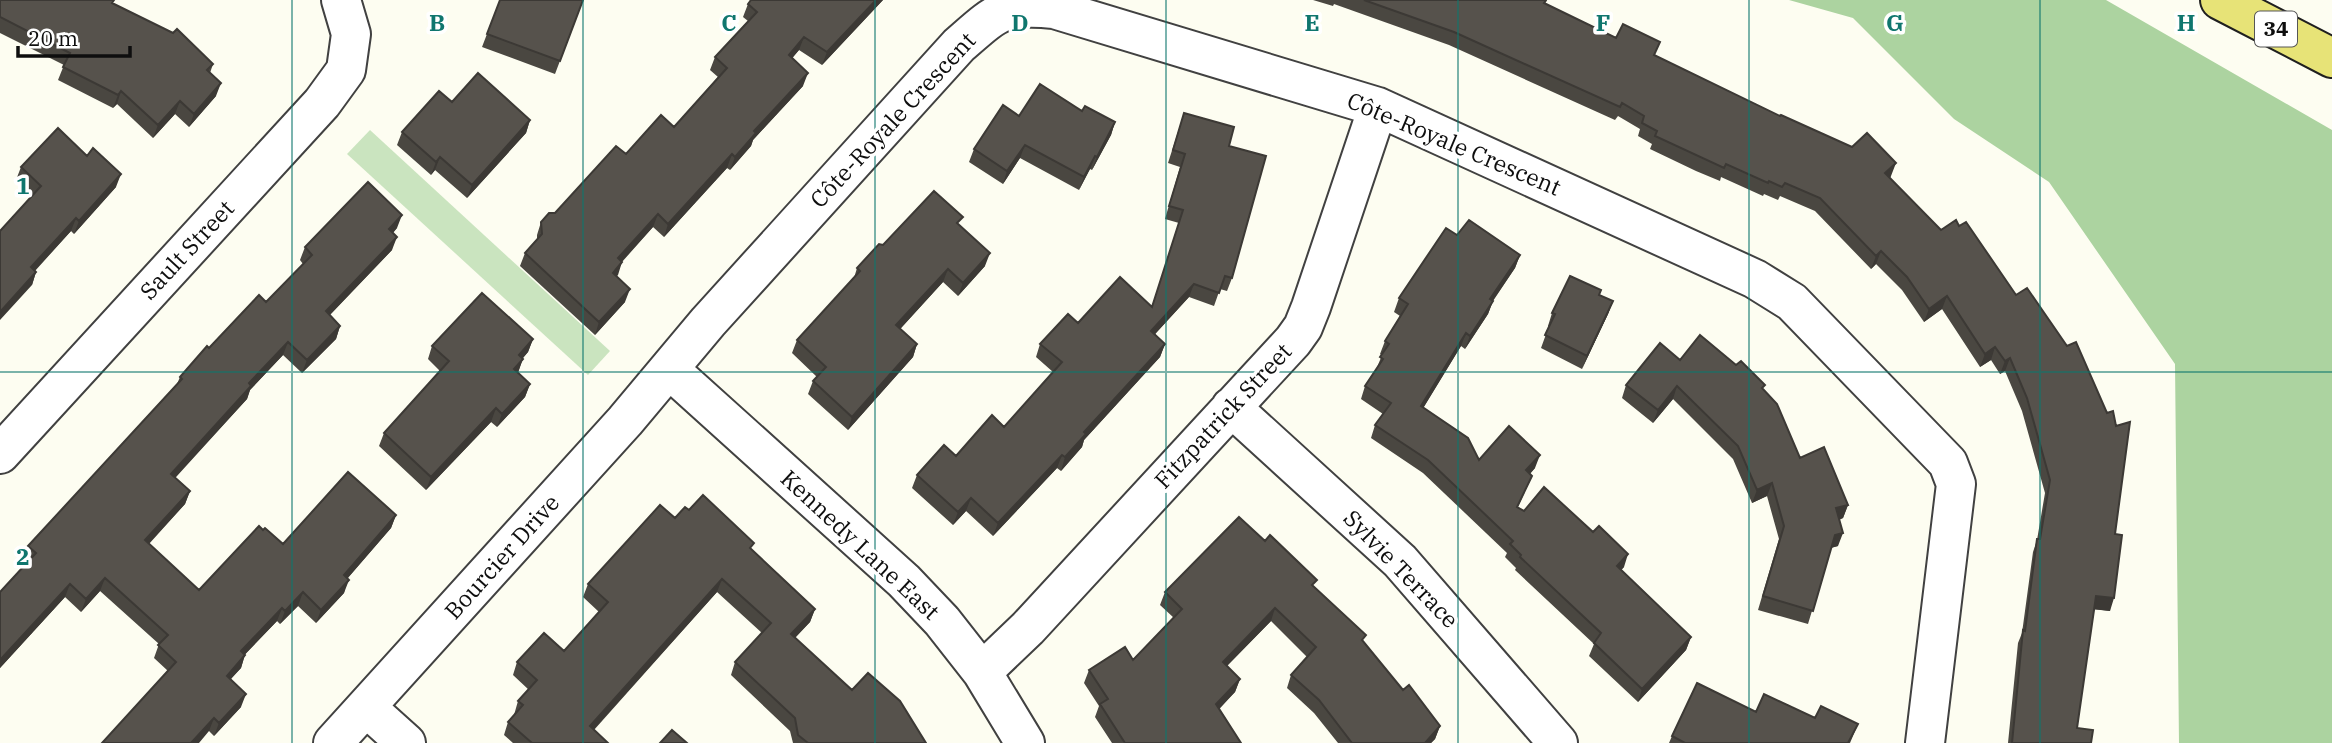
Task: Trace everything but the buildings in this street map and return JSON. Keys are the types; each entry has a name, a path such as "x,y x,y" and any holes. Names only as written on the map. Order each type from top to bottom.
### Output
{"main road":[{"name":"34","path":"2220,0 2332,58"}],"street":[{"name":"Côte-Royale Crescent","path":"669,369 708,322 959,45 989,19 1006,10 1025,6 1054,9 1378,107 1755,279 1792,302 1948,463 1956,484 1925,743"},
{"name":"Sault Street","path":"0,454 322,103 346,70 346,17"},
{"name":"Fitzpatrick Street","path":"982,672 1028,628 1303,327 1378,107"},
{"name":"Kennedy Lane East","path":"669,369 904,581 942,621 982,672 1025,743"},
{"name":"Bourcier Drive","path":"333,743 669,369"},
{"name":"Sylvie Terrace","path":"1231,407 1400,561 1558,743"},
{"path":"366,707 406,743"}],"green space":[{"path":"1789,0 2106,0 2332,130 2332,743 2179,743 2175,364 2049,182 1954,119 1853,18"},
{"path":"370,130 610,351 588,375 347,154"}]}
